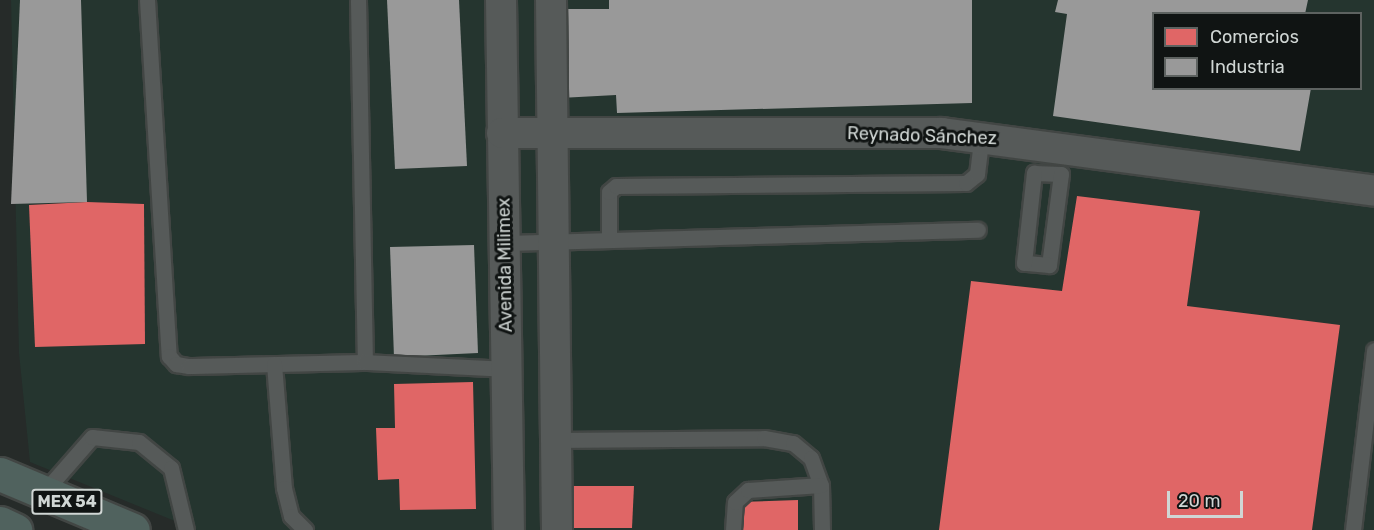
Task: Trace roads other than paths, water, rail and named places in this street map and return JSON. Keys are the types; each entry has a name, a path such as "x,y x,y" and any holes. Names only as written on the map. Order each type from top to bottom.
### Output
{"highway":[{"path":"0,459 37,490"},
{"name":"MEX 54","path":"0,474 133,530"},
{"name":"MEX 54","path":"0,523 15,530"}],"street":[{"name":"Avenida Milimex","path":"501,0 509,530"},
{"path":"551,0 556,530"},
{"name":"Reynado Sánchez","path":"502,133 553,131 982,136 1051,160 1374,190"}],"lane":[{"path":"147,0 169,356 176,364 189,366 365,362 507,369"},
{"path":"358,0 365,362"},
{"path":"609,239 609,192 616,186 966,183 977,174 982,136"},
{"path":"1051,160 1061,174 1049,266 1024,263 1034,173 1051,160"},
{"path":"505,243 978,230"},
{"path":"1353,530 1374,350"},
{"path":"274,364 284,488 291,516 305,530"},
{"path":"37,490 92,437 138,442 171,468 186,530"},
{"path":"555,440 764,438 793,443 811,458 821,485 822,530"},
{"path":"733,530 735,502 748,490 821,485"}]}
